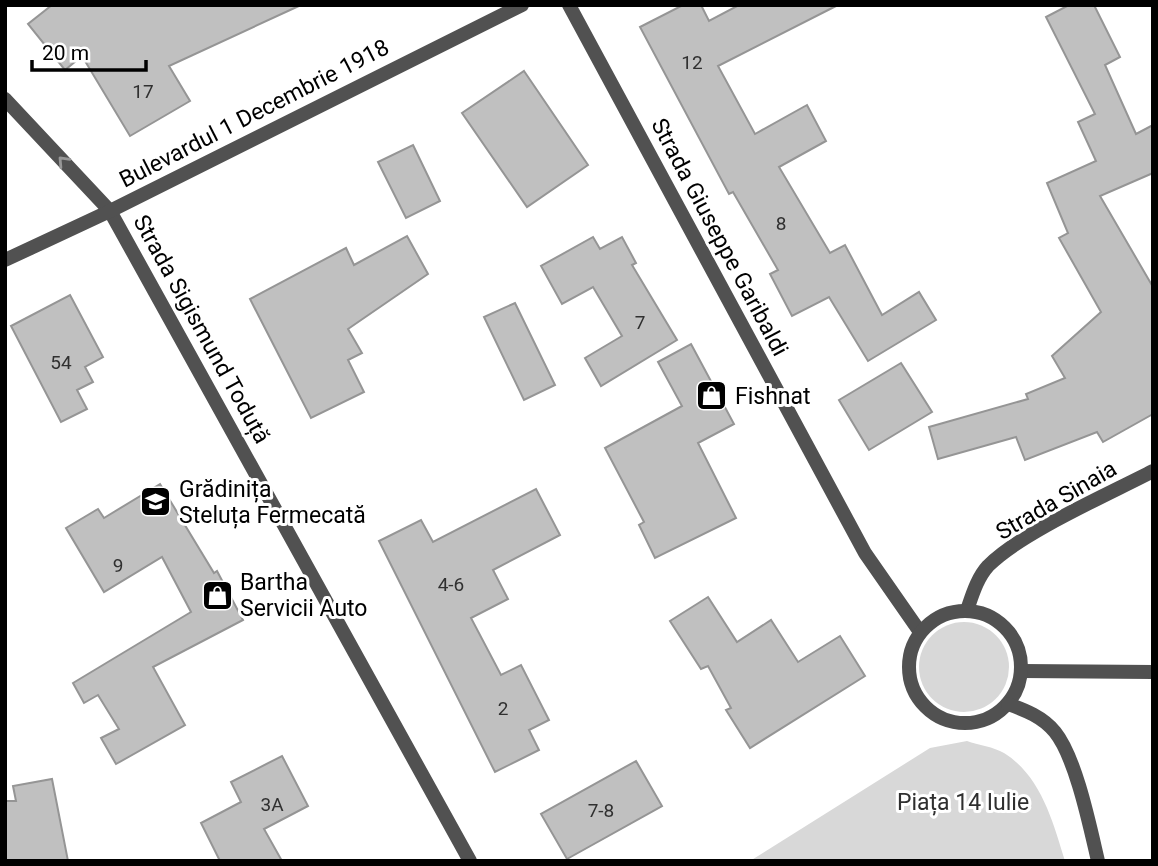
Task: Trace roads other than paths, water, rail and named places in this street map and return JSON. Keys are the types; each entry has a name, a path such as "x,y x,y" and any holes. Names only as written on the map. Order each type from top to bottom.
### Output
{"street":[{"name":"Bulevardul 1 Decembrie 1918","path":"5,260 110,211 522,5"},
{"name":"Strada Giuseppe Garibaldi","path":"569,5 865,552 920,632"},
{"name":"Strada Sigismund Toduță","path":"5,99 110,211 470,861"},
{"name":"Strada Sinaia","path":"967,610 975,588 988,567 1021,542 1153,471"},
{"path":"967,610 985,614 1000,623 1013,636 1020,653 1022,671 1018,688 1008,704 987,719 961,724 944,720 929,711 918,698 909,674 911,648 920,632 949,612 967,610"},
{"path":"1022,671 1153,672"},
{"path":"1008,704 1034,714 1055,732 1078,789 1098,861"}],"place":[{"name":"Fishnat","path":"712,396"},
{"name":"Grădinița Steluța Fermecată","path":"156,502"},
{"name":"Bartha Servicii Auto","path":"217,595"}],"park label":[{"name":"Piața 14 Iulie","path":"963,802"}]}
